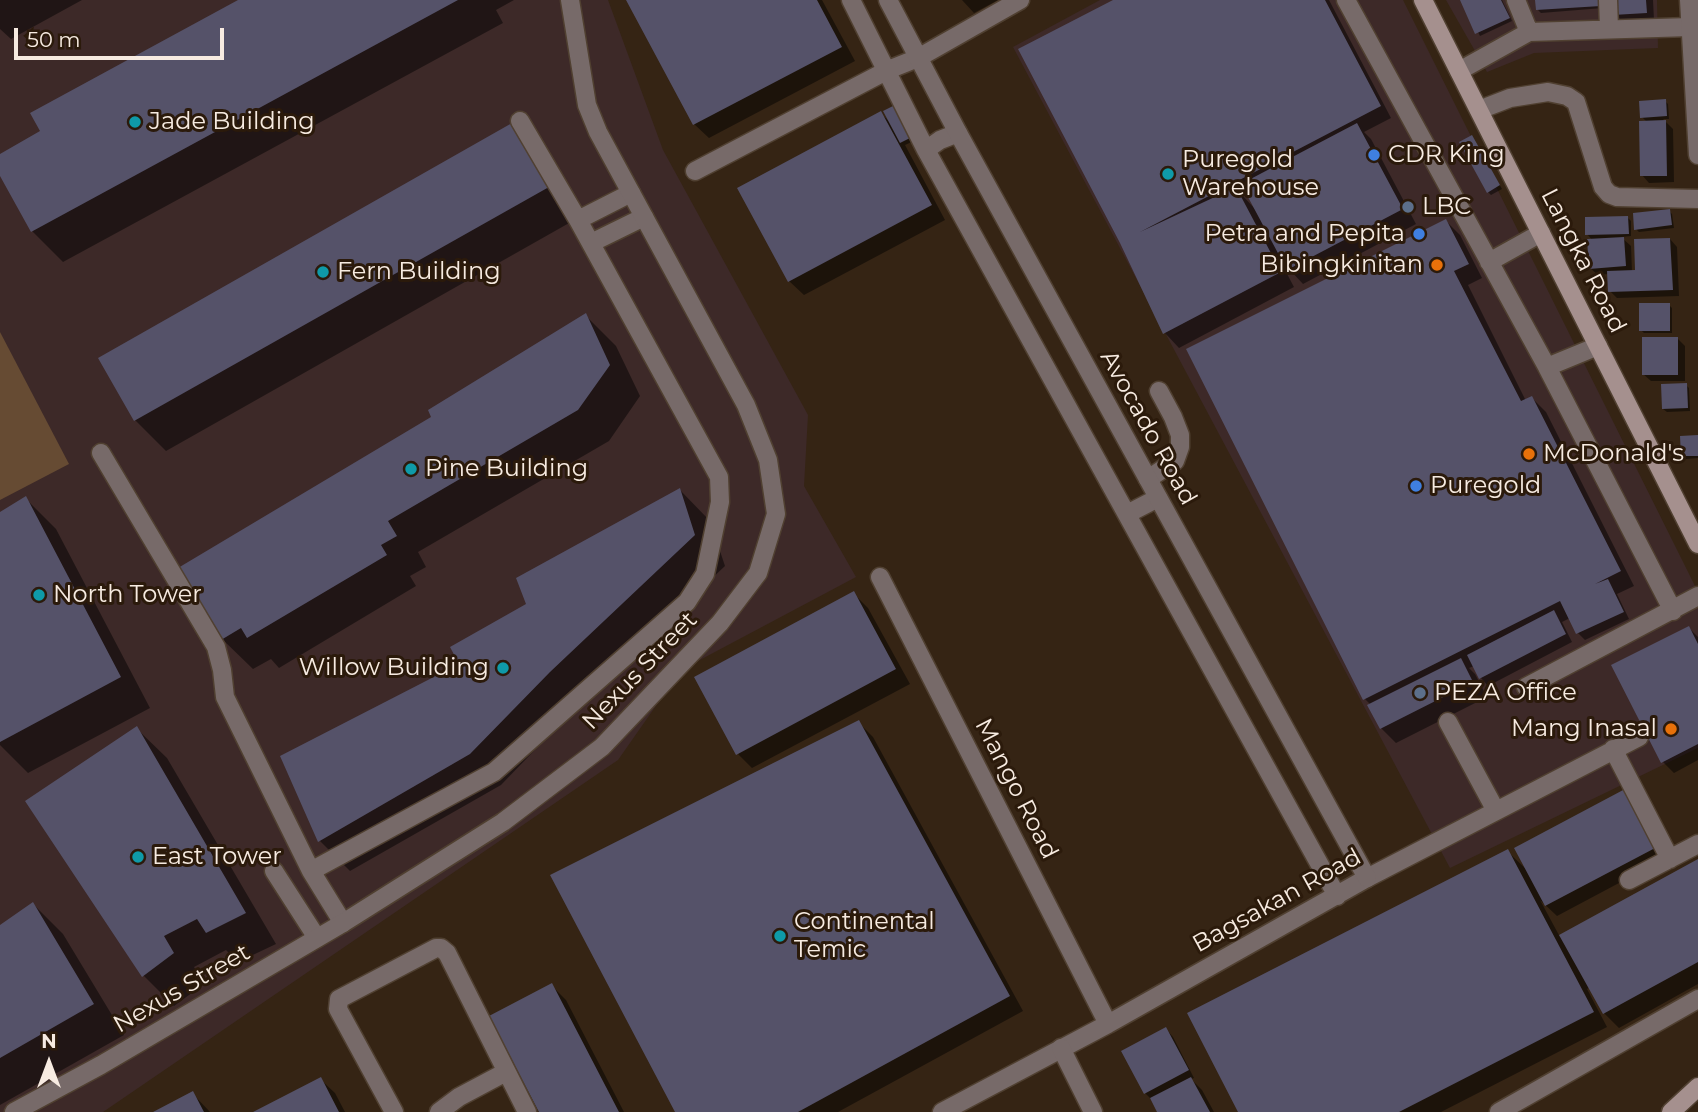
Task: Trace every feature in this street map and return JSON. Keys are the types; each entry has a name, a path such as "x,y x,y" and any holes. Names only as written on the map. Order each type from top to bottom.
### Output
{"street":[{"name":"Nexus Street","path":"14,1112 101,1065 317,938 503,822 602,747 720,623 758,573 776,514 768,460 746,405 598,132 587,105 570,0"},
{"path":"850,0 888,70 926,150 1337,896"},
{"name":"Avocado Road","path":"888,0 958,133 1367,878"},
{"path":"695,171 888,70 918,58 1020,0"},
{"path":"1346,0 1547,367 1672,611"},
{"name":"Langka Road","path":"1423,0 1698,544"},
{"path":"1516,0 1529,32"},
{"path":"1608,0 1609,28"},
{"path":"1689,0 1698,155"},
{"path":"1459,71 1529,32 1690,27"},
{"path":"1479,110 1510,98 1548,92 1567,96 1576,102 1603,187 1609,194 1617,197 1698,199"},
{"path":"311,871 494,772 687,602 705,574 720,502 719,477 591,243 520,121"},
{"path":"926,150 940,140 958,133"},
{"path":"578,220 631,193"},
{"path":"591,243 644,217"},
{"path":"1489,262 1541,233"},
{"path":"1547,367 1598,346"},
{"path":"1148,479 1175,461 1180,447 1180,435 1159,391"},
{"path":"101,453 216,647 225,697 311,871 342,923"},
{"path":"1127,514 1158,498"},
{"name":"Mango Road","path":"880,576 1108,1024"},
{"path":"1526,687 1698,596"},
{"path":"1448,722 1496,811"},
{"name":"Bagsakan Road","path":"946,1111 1108,1024 1367,878 1639,737"},
{"path":"1613,749 1670,859"},
{"path":"1629,880 1698,845"},
{"path":"274,871 317,938"},
{"path":"394,1112 338,1009 339,999 436,948 447,953 527,1112"},
{"path":"1499,1112 1698,999"},
{"path":"1061,1048 1093,1112"},
{"path":"439,1112 459,1097 506,1072"},
{"path":"1671,1112 1698,1087"}],"shaded area":[{"path":"0,0 608,0 663,150 808,415 804,486 856,577 681,670 618,760 103,1112 0,1112"},
{"path":"1100,0 1403,0 1698,592 1698,748 1450,868 1013,47"},
{"path":"1446,0 1657,0 1658,48 1534,53 1487,72"},
{"path":"0,332 69,464 0,500"}],"building":[{"name":"Jade Building","path":"238,0 458,0 31,232 0,176 0,154 40,131 30,113"},
{"path":"626,0 817,0 842,47 693,125"},
{"name":"Puregold Warehouse","path":"1113,0 1325,0 1381,106 1140,232 1236,187 1281,272 1163,334 1120,243 1018,49"},
{"path":"1460,0 1501,0 1510,18 1475,34"},
{"path":"1535,0 1600,0 1601,6 1536,10"},
{"path":"1612,0 1646,0 1647,13 1613,15"},
{"path":"1666,99 1667,116 1640,118 1639,101"},
{"path":"899,103 916,135 900,143 883,111"},
{"path":"881,111 932,205 788,282 737,188"},
{"path":"1666,120 1667,176 1640,176 1639,121"},
{"name":"Fern Building","path":"512,123 549,187 134,421 98,358"},
{"path":"1357,123 1403,209 1287,270 1241,184"},
{"path":"1472,135 1500,185 1487,193 1459,142"},
{"path":"1670,209 1672,225 1634,230 1633,213"},
{"path":"1628,216 1629,234 1585,235 1585,217"},
{"name":"Puregold","path":"1446,219 1469,264 1454,271 1521,401 1532,396 1621,571 1595,584 1608,579 1624,612 1576,634 1560,601 1363,700 1186,349"},
{"path":"1624,237 1626,266 1589,269 1587,239"},
{"path":"1670,238 1673,290 1608,292 1607,271 1635,270 1634,239"},
{"path":"1639,303 1670,303 1670,331 1639,331"},
{"name":"Pine Building","path":"586,313 610,365 578,410 388,521 397,536 381,545 387,555 247,638 241,628 221,640 178,568 431,417 428,410"},
{"path":"1642,337 1678,337 1678,375 1642,375"},
{"path":"1687,383 1688,408 1662,409 1661,384"},
{"path":"1698,435 1698,456 1681,456 1680,436"},
{"name":"Willow Building","path":"680,488 695,535 550,672 470,754 318,842 280,756 459,664 450,647 526,604 516,578"},
{"name":"North Tower","path":"26,496 121,677 0,742 0,512"},
{"path":"854,591 896,669 736,755 694,677"},
{"path":"1554,610 1566,634 1479,679 1467,655"},
{"path":"1689,626 1698,644 1698,744 1661,763 1611,665"},
{"name":"PEZA Office","path":"1461,658 1473,682 1380,729 1367,705"},
{"name":"Continental Temic","path":"859,720 1010,996 798,1112 675,1112 550,875"},
{"name":"East Tower","path":"137,726 246,913 206,933 197,919 164,936 174,953 142,977 25,801"},
{"path":"1625,789 1657,847 1545,906 1514,848"},
{"path":"1508,849 1594,1012 1399,1112 1238,1112 1187,1013"},
{"path":"1698,859 1698,962 1603,1014 1559,935"},
{"path":"33,902 94,1004 0,1058 0,925"},
{"path":"552,983 619,1112 539,1112 489,1016"},
{"path":"1166,1027 1189,1070 1144,1094 1121,1051"},
{"path":"321,1077 339,1112 253,1112"},
{"path":"1191,1077 1210,1112 1157,1112 1150,1098"},
{"path":"193,1091 204,1112 153,1112"}],"place":[{"name":"Jade Building","path":"135,122"},
{"name":"CDR King","path":"1374,155"},
{"name":"Puregold Warehouse","path":"1168,174"},
{"name":"LBC","path":"1408,207"},
{"name":"Petra and Pepita","path":"1419,234"},
{"name":"Bibingkinitan","path":"1437,265"},
{"name":"Fern Building","path":"323,272"},
{"name":"McDonald's","path":"1529,454"},
{"name":"Pine Building","path":"411,469"},
{"name":"Puregold","path":"1416,486"},
{"name":"North Tower","path":"39,595"},
{"name":"Willow Building","path":"503,668"},
{"name":"PEZA Office","path":"1420,693"},
{"name":"Mang Inasal","path":"1671,729"},
{"name":"East Tower","path":"138,857"},
{"name":"Continental Temic","path":"780,936"}]}
